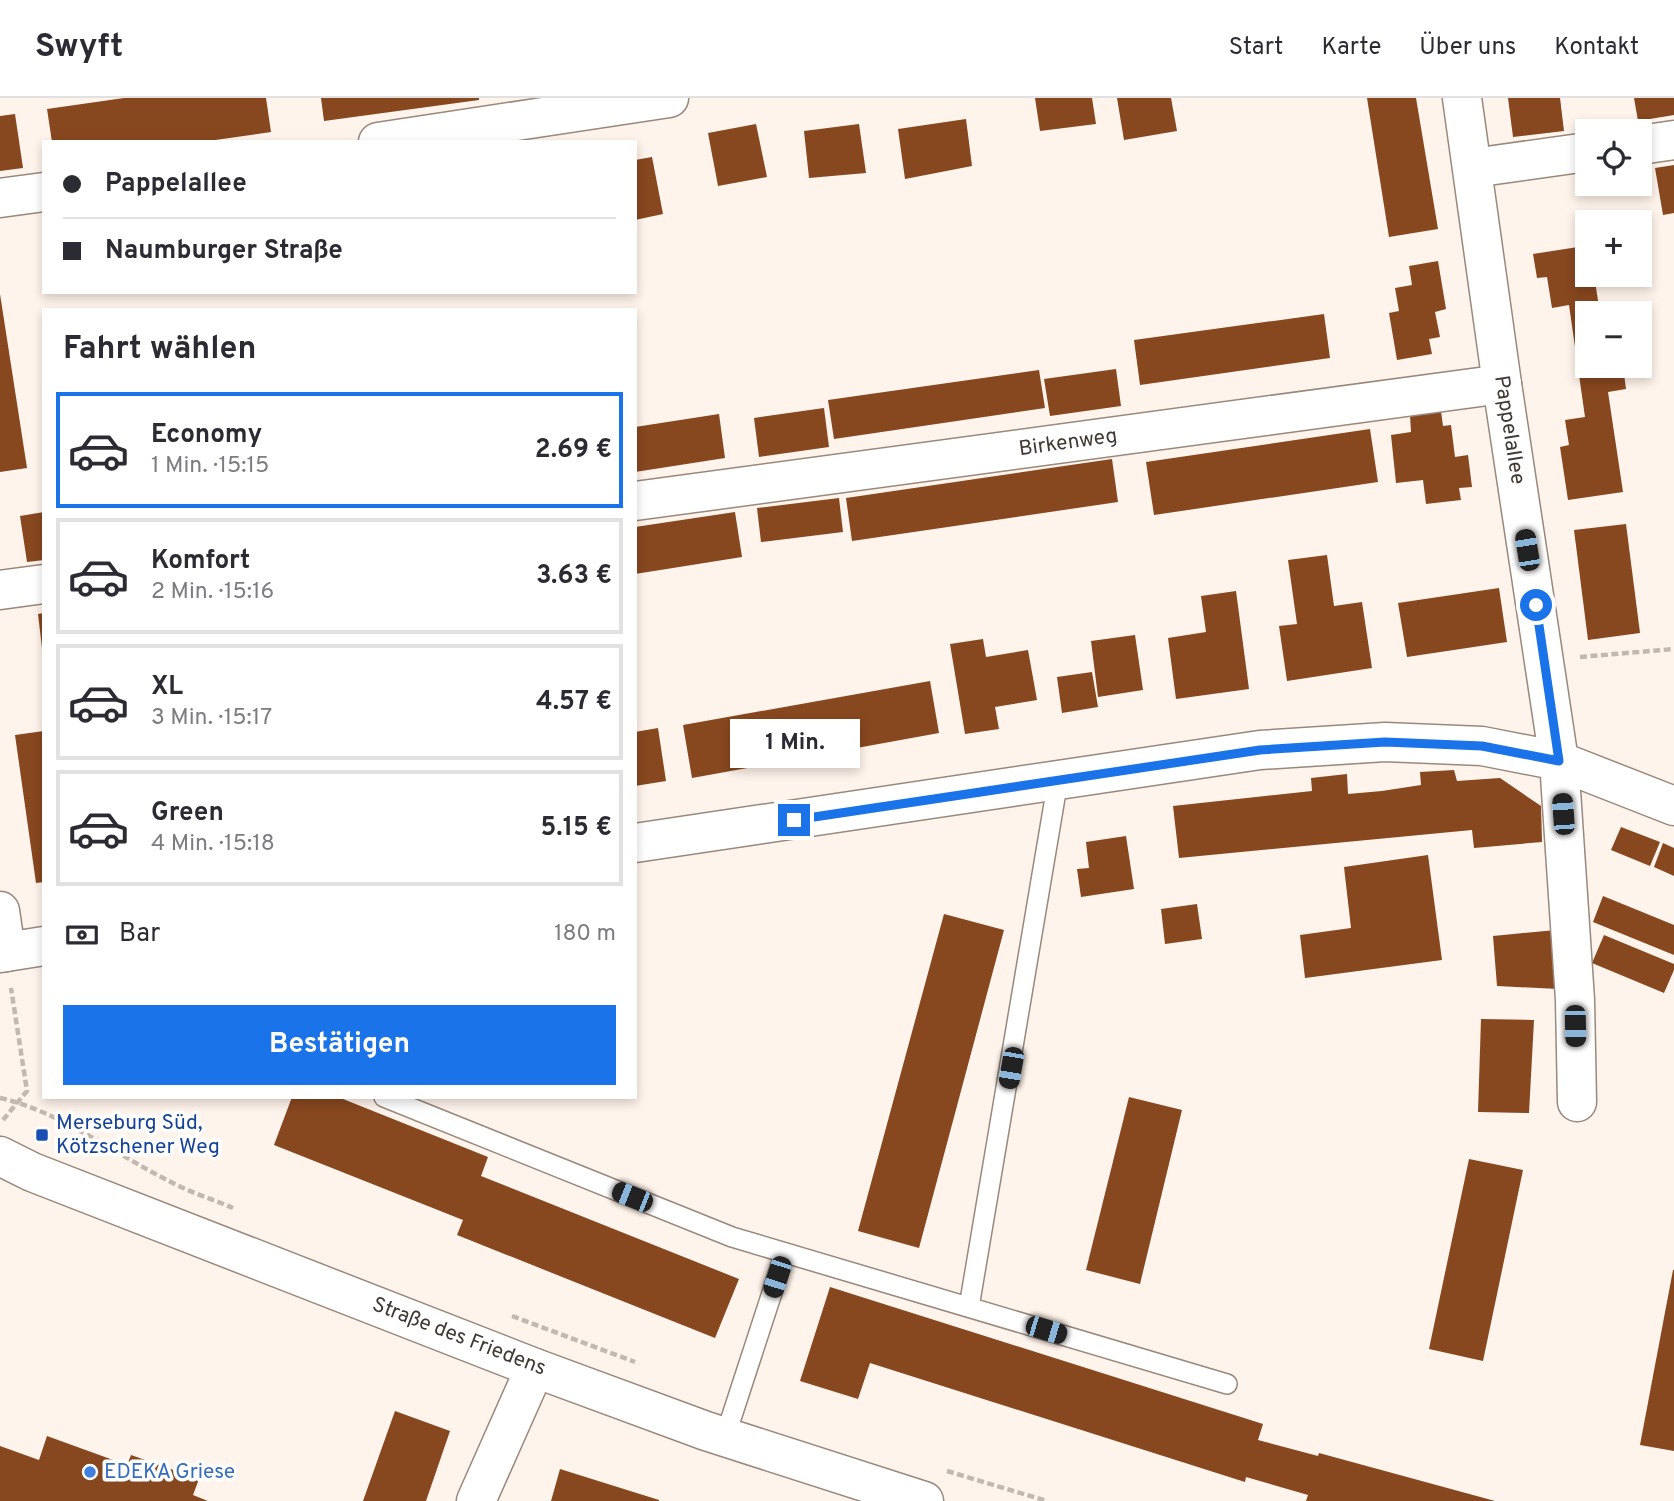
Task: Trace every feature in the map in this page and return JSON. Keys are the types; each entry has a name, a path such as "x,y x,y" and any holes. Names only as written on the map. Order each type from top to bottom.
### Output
{"street":[{"path":"391,140 669,98"},
{"name":"Pappelallee","path":"1462,98 1559,761 1575,1000 1577,1102"},
{"path":"1652,143 1674,140"},
{"path":"1473,168 1575,154"},
{"path":"0,198 42,192"},
{"name":"Birkenweg","path":"637,501 1502,384"},
{"path":"0,590 42,584"},
{"path":"637,843 1260,750 1385,742 1482,746 1559,761 1674,806"},
{"path":"0,911 3,953 42,946"},
{"name":"Straße des Friedens","path":"0,1156 32,1172 535,1368 725,1437 924,1501"},
{"path":"476,1501 535,1368"}],"lane":[{"path":"969,1307 1058,780"},
{"path":"389,1099 732,1237 1227,1384"},
{"path":"725,1437 785,1252"}],"path":[{"path":"1544,660 1674,649"},
{"path":"0,1124 27,1091 3,953"},
{"path":"0,1098 18,1102 101,1141 169,1182 245,1212"},
{"path":"503,1312 646,1366"},
{"path":"945,1471 1047,1501"}],"building":[{"path":"124,98 266,98 271,132 215,140 52,140 47,109"},
{"path":"321,98 479,98 479,100 324,121"},
{"path":"1035,98 1092,98 1096,124 1040,131"},
{"path":"1117,98 1171,98 1177,131 1124,140"},
{"path":"1367,98 1416,98 1438,229 1389,237"},
{"path":"1508,98 1560,98 1564,131 1513,137"},
{"path":"1634,98 1674,98 1674,115 1638,119"},
{"path":"15,114 23,168 0,171 0,116"},
{"path":"966,119 972,166 905,179 898,129"},
{"path":"756,124 767,177 718,186 708,133"},
{"path":"859,124 866,173 809,178 804,131"},
{"path":"652,157 663,214 637,220 637,160"},
{"path":"1674,165 1674,213 1663,215 1655,168"},
{"path":"1575,247 1575,287 1596,287 1598,301 1575,301 1575,347 1569,305 1552,308 1547,277 1537,278 1533,254"},
{"path":"1438,261 1446,309 1435,312 1440,337 1429,339 1432,354 1397,360 1389,313 1399,311 1395,288 1412,285 1409,266"},
{"path":"0,294 27,468 0,472"},
{"path":"1324,314 1330,358 1140,385 1134,340"},
{"path":"1116,369 1121,406 1050,416 1044,379"},
{"path":"1039,370 1045,408 834,439 828,400"},
{"path":"1579,378 1625,378 1626,389 1608,392 1623,492 1568,500 1560,447 1569,445 1565,420 1585,417"},
{"path":"824,408 829,447 759,457 754,418"},
{"path":"1441,411 1443,426 1451,425 1455,457 1468,455 1472,487 1459,488 1461,500 1426,504 1423,480 1396,483 1391,435 1411,432 1410,415"},
{"path":"719,414 725,458 637,472 637,427"},
{"path":"1370,429 1378,482 1154,515 1146,462"},
{"path":"1112,459 1118,502 852,541 846,498"},
{"path":"839,498 843,532 761,542 757,508"},
{"path":"42,512 42,560 27,562 20,516"},
{"path":"735,512 742,557 637,574 637,527"},
{"path":"1626,524 1640,633 1588,640 1574,530"},
{"path":"1327,555 1334,606 1362,602 1372,668 1287,681 1279,626 1297,624 1288,560"},
{"path":"1499,588 1507,642 1407,657 1398,603"},
{"path":"1236,591 1249,689 1176,699 1168,638 1206,632 1201,596"},
{"path":"42,613 42,648 38,614"},
{"path":"1135,635 1143,690 1098,697 1091,641"},
{"path":"983,639 986,657 1028,650 1037,700 995,707 999,729 965,734 950,644"},
{"path":"1092,672 1098,707 1062,713 1057,677"},
{"path":"930,681 939,733 692,778 683,725"},
{"path":"658,728 666,781 637,786 637,732"},
{"path":"42,731 42,882 36,883 15,735"},
{"path":"1454,770 1457,781 1500,778 1541,806 1542,842 1474,848 1472,830 1179,858 1173,806 1312,791 1311,778 1347,774 1348,794 1382,791 1421,785 1420,772"},
{"path":"1621,827 1660,842 1650,866 1611,850"},
{"path":"1126,836 1134,889 1081,897 1077,869 1089,868 1086,842"},
{"path":"1663,843 1674,848 1674,876 1654,867"},
{"path":"1428,855 1442,960 1305,978 1300,935 1351,928 1344,867"},
{"path":"1603,896 1674,925 1674,955 1593,922"},
{"path":"1197,904 1202,939 1165,944 1161,909"},
{"path":"944,914 1004,930 919,1248 858,1231"},
{"path":"1556,930 1558,989 1497,986 1493,936"},
{"path":"1604,935 1674,964 1664,993 1592,963"},
{"path":"1481,1019 1534,1020 1529,1113 1478,1112"},
{"path":"1129,1097 1182,1110 1140,1284 1086,1270"},
{"path":"291,1099 343,1099 488,1157 481,1176 739,1279 715,1338 457,1235 463,1220 274,1145"},
{"path":"1469,1159 1523,1170 1483,1361 1429,1349"},
{"path":"1674,1270 1674,1451 1640,1445"},
{"path":"830,1287 1263,1424 1258,1440 1318,1456 1319,1453 1495,1501 1306,1501 1308,1495 1246,1477 1245,1482 870,1363 858,1399 800,1381"},
{"path":"395,1411 450,1431 426,1501 363,1501"},
{"name":"EDEKA Griese","path":"47,1436 127,1465 131,1455 199,1479 193,1495 208,1501 0,1501 0,1446 39,1460"},
{"path":"560,1469 659,1500 659,1501 551,1501"}],"place":[{"name":"Merseburg Süd, Kötzschener Weg","path":"42,1135"},
{"name":"EDEKA Griese","path":"90,1472"}],"route":[{"path":"794,820 1260,750 1385,742 1482,746 1559,761 1536,605"}]}
